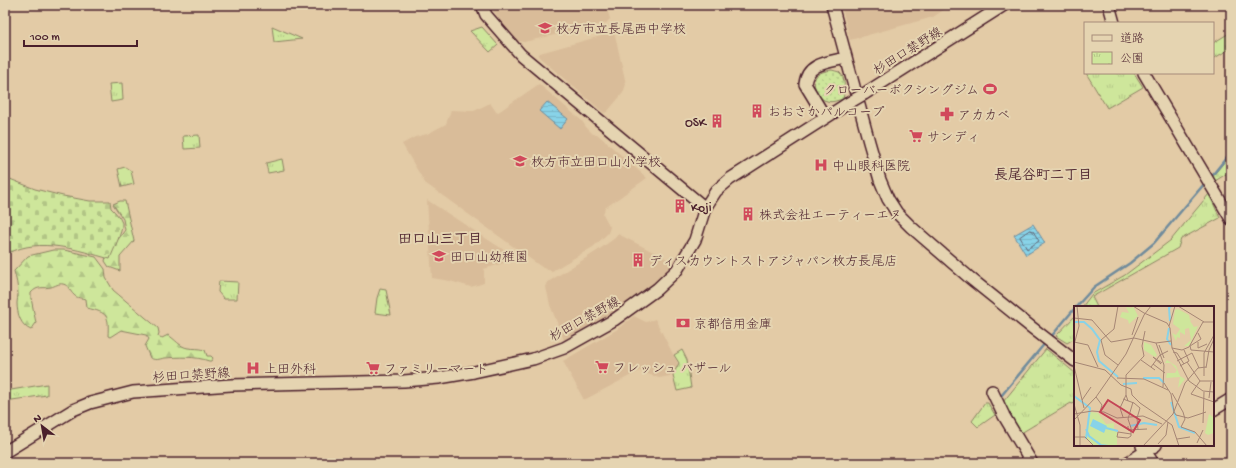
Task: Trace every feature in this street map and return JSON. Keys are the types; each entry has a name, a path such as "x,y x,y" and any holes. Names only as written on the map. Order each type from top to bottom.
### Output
{"street":[{"path":"482,5 486,14 521,55 705,208"},
{"path":"832,5 880,180 888,199 897,213 970,278 1074,360"},
{"name":"杉田口禁野線","path":"5,452 73,410 90,403 133,392 261,384 404,381 439,378 533,359 564,348 614,320 657,289 677,270 695,240 705,208 716,191 730,179 1004,5"},
{"path":"1109,5 1114,22"},
{"path":"826,118 806,84 806,78 812,68 846,58"},
{"path":"1145,74 1231,219"},
{"path":"992,391 1004,416 1032,463"},
{"path":"1214,409 1231,399"},
{"path":"1127,463 1144,448 1153,463"}],"shaded area":[{"name":"枚方市立長尾西中学校","path":"491,5 606,5 610,19 606,23 524,42 517,41 492,9"},
{"path":"841,5 951,5 933,17 850,40"},
{"path":"608,34 615,35 626,84 623,93 607,112 604,113 538,55 540,53"},
{"name":"枚方市立田口山小学校","path":"539,84 582,121 593,134 597,134 647,178 605,208 603,214 610,227 608,233 604,237 593,247 552,271 543,268 425,183 402,144 415,137 427,134 446,124 451,110 474,111 490,103 497,113"},
{"path":"427,200 510,254 510,261 484,269 484,283 471,287 432,278"},
{"path":"618,234 673,262 656,281 633,299 593,325 564,340 550,305 546,287 548,282 597,251 615,238"},
{"path":"634,316 646,322 655,319 678,364 670,376 659,378 639,371 584,400 563,361 616,330"}],"green space":[{"path":"272,26 302,39 274,42"},
{"path":"482,27 498,45 490,52 470,31"},
{"path":"1231,32 1231,48 1214,58 1214,42"},
{"path":"832,70 839,72 843,77 843,99 829,102 819,96 815,89 814,82 818,74"},
{"path":"1087,74 1135,74 1143,87 1107,108"},
{"path":"122,83 123,100 111,102 109,84"},
{"path":"199,135 200,148 184,149 183,136"},
{"path":"1231,154 1231,171 1215,181 1212,177"},
{"path":"282,159 284,170 268,173 266,163"},
{"path":"125,167 131,171 134,184 122,187 118,169"},
{"path":"5,177 35,189 63,196 90,201 110,201 111,208 119,217 122,227 110,259 72,249 46,245 21,248 9,253 5,252"},
{"path":"1209,194 1220,218 1181,239 1178,248 1092,297 1096,306 1083,306 1092,294 1125,275 1171,240"},
{"path":"120,201 125,201 134,241 120,257 120,271 109,267 105,261 107,253 125,230 123,219 113,204"},
{"path":"53,250 64,250 96,257 105,269 106,278 113,290 158,328 158,336 162,338 168,335 180,345 205,350 207,356 211,356 213,358 211,361 187,357 156,360 150,358 145,346 149,339 146,335 121,330 110,337 108,336 108,323 106,316 87,308 86,299 75,296 67,286 63,284 58,284 48,288 38,288 31,293 36,323 31,330 25,326 20,319 18,311 18,288 14,271 28,256"},
{"path":"219,281 238,282 237,299 224,299 218,292"},
{"path":"380,289 386,290 391,315 375,313"},
{"path":"1074,317 1074,339 1067,343 1056,336"},
{"path":"1046,349 1074,372 1074,403 1071,403 1021,433 1003,402"},
{"path":"682,350 687,360 691,388 677,391 673,375 679,363 674,355"},
{"path":"47,384 47,395 5,401 5,391"},
{"path":"985,403 988,403 995,415 978,427 972,421"}],"water":[{"path":"547,102 568,119 560,129 539,111"},
{"path":"1033,224 1045,243 1026,255 1014,235"}],"waterway":[{"path":"1210,178 1231,152"},
{"path":"1077,306 1094,287 1130,263 1154,243 1205,183"},
{"path":"1050,338 1074,309"},
{"path":"1001,396 1046,342"}],"place":[{"name":"枚方市立長尾西中学校","path":"545,28"},
{"name":"クローバーボクシングジム","path":"990,89"},
{"name":"おおさかパルコープ","path":"757,111"},
{"name":"アカカベ","path":"947,114"},
{"name":"OSK","path":"717,121"},
{"name":"サンディ","path":"916,136"},
{"name":"枚方市立田口山小学校","path":"520,161"},
{"name":"中山眼科医院","path":"821,165"},
{"name":"Koji","path":"680,206"},
{"name":"株式会社エーティーエヌ","path":"748,214"},
{"name":"田口山幼稚園","path":"439,256"},
{"name":"ディスカウントストアジャパン枚方長尾店","path":"638,260"},
{"name":"京都信用金庫","path":"683,323"},
{"name":"フレッシュ バザール","path":"602,367"},
{"name":"上田外科","path":"253,368"},
{"name":"ファミリーマート","path":"373,368"}],"district":[{"name":"長尾谷町二丁目","path":"1043,174"},
{"name":"田口山三丁目","path":"440,238"}]}
